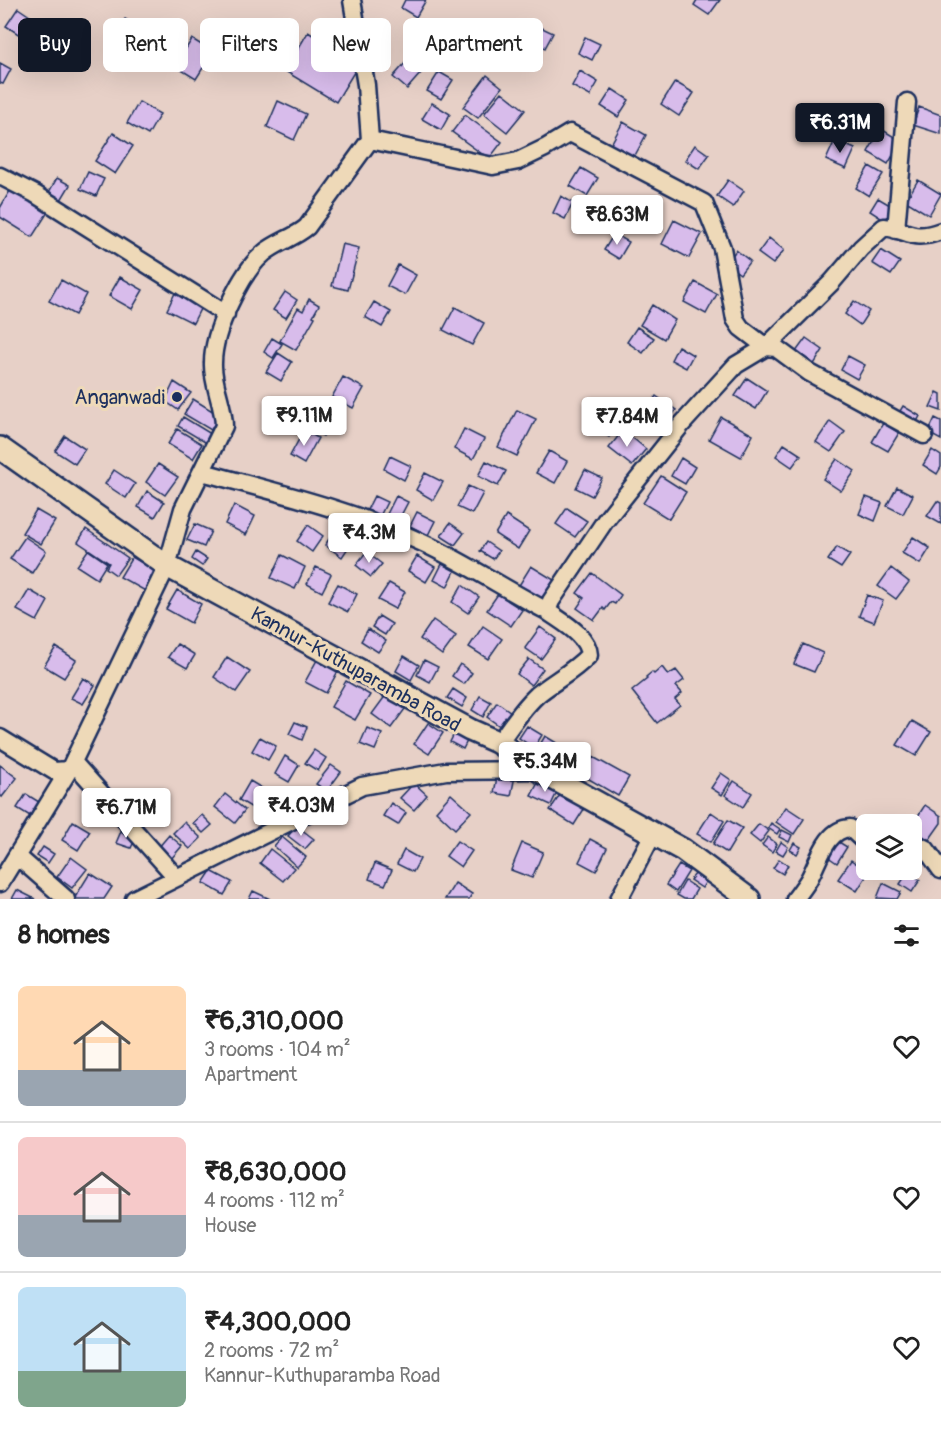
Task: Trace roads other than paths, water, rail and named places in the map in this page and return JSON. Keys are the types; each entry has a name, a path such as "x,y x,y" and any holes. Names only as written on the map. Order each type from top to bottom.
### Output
{"main road":[{"name":"Kannur-Kuthuparamba Road","path":"0,448 168,566 470,730 499,743 538,770 683,850 749,899"}],"street":[{"path":"0,883 71,766 168,566 183,509 224,426 224,413 213,364 216,342 226,314 250,267 277,244 307,227 370,140 366,85 352,0"},
{"path":"896,230 907,102"},
{"path":"370,140 493,166 518,160 545,148 570,132 682,190 704,203 722,248 735,319 741,327 766,347 776,348 810,373 924,435"},
{"path":"2,182 35,194 226,314"},
{"path":"547,610 605,521 682,424 736,365 766,347 832,282 874,234 884,227 925,237 941,231"},
{"path":"202,472 341,510 413,539 479,571 547,610 584,640 589,648 589,655 575,670 537,696 515,720 499,743"},
{"path":"0,738 54,771 71,766"},
{"path":"71,766 176,877"},
{"path":"134,899 362,786 446,771 538,770"},
{"path":"795,899 808,881 823,849 836,832 850,828 856,834"},
{"path":"619,899 653,834"},
{"path":"922,847 926,849 941,870"},
{"path":"17,856 66,899"}],"place":[{"name":"Anganwadi","path":"177,397"}]}
